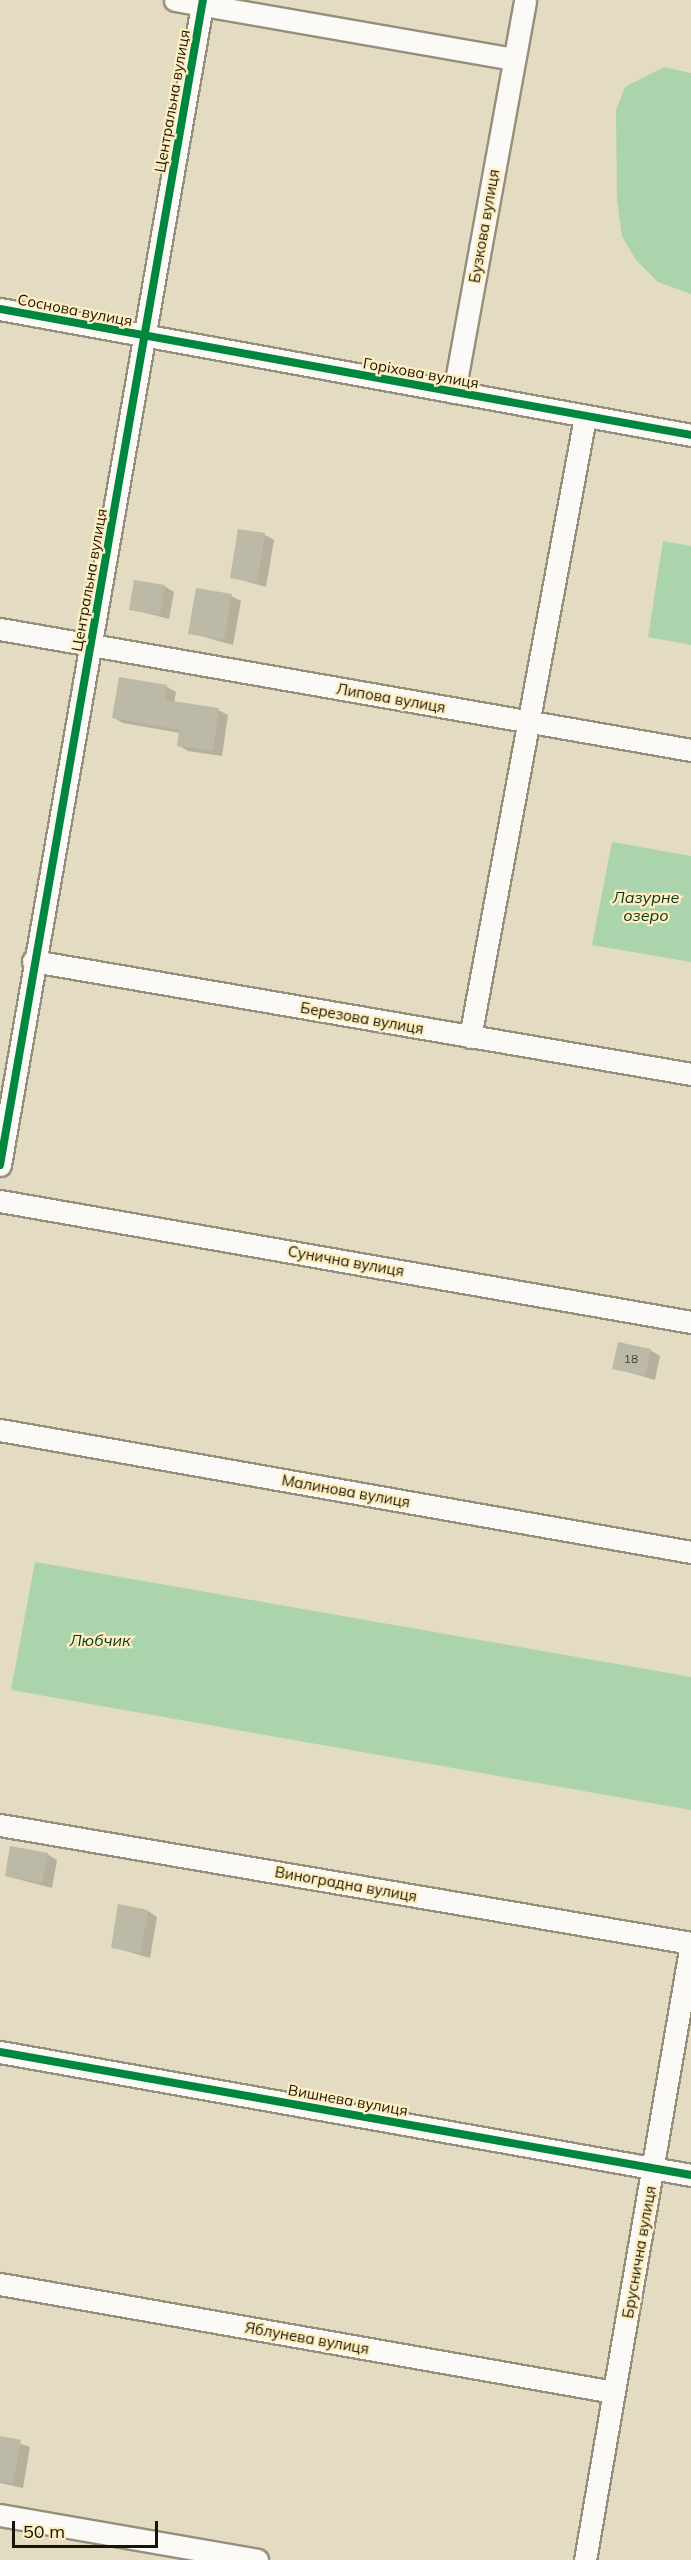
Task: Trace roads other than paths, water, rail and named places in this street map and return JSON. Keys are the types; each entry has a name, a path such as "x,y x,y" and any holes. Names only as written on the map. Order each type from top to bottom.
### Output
{"street":[{"path":"174,0 203,2 514,59"},
{"name":"Бузкова вулиця","path":"453,392 525,0"},
{"name":"Центральна вулиця","path":"0,1165 33,962 91,647 203,2"},
{"name":"Соснова вулиця","path":"0,309 145,337"},
{"name":"Горіхова вулиця","path":"145,337 691,435"},
{"path":"470,1036 585,417"},
{"name":"Липова вулиця","path":"0,629 91,647 691,750"},
{"name":"Березова вулиця","path":"33,962 691,1074"},
{"name":"Сунична вулиця","path":"0,1201 691,1322"},
{"name":"Малинова вулиця","path":"0,1430 691,1552"},
{"name":"Виноградна вулиця","path":"0,1825 691,1943"},
{"name":"Бруснична вулиця","path":"585,2560 691,1943"},
{"name":"Вишнева вулиця","path":"0,2052 691,2175"},
{"name":"Яблунева вулиця","path":"0,2284 614,2392"},
{"path":"0,2515 257,2560"}],"water":[{"path":"664,67 691,73 691,294 658,282 636,260 622,236 617,199 616,110 625,87"},
{"path":"663,541 691,546 691,645 648,637"},
{"name":"Лазурне озеро","path":"612,842 691,856 691,962 592,945"},
{"name":"Любчик","path":"35,1562 691,1677 691,1810 11,1690"}]}
